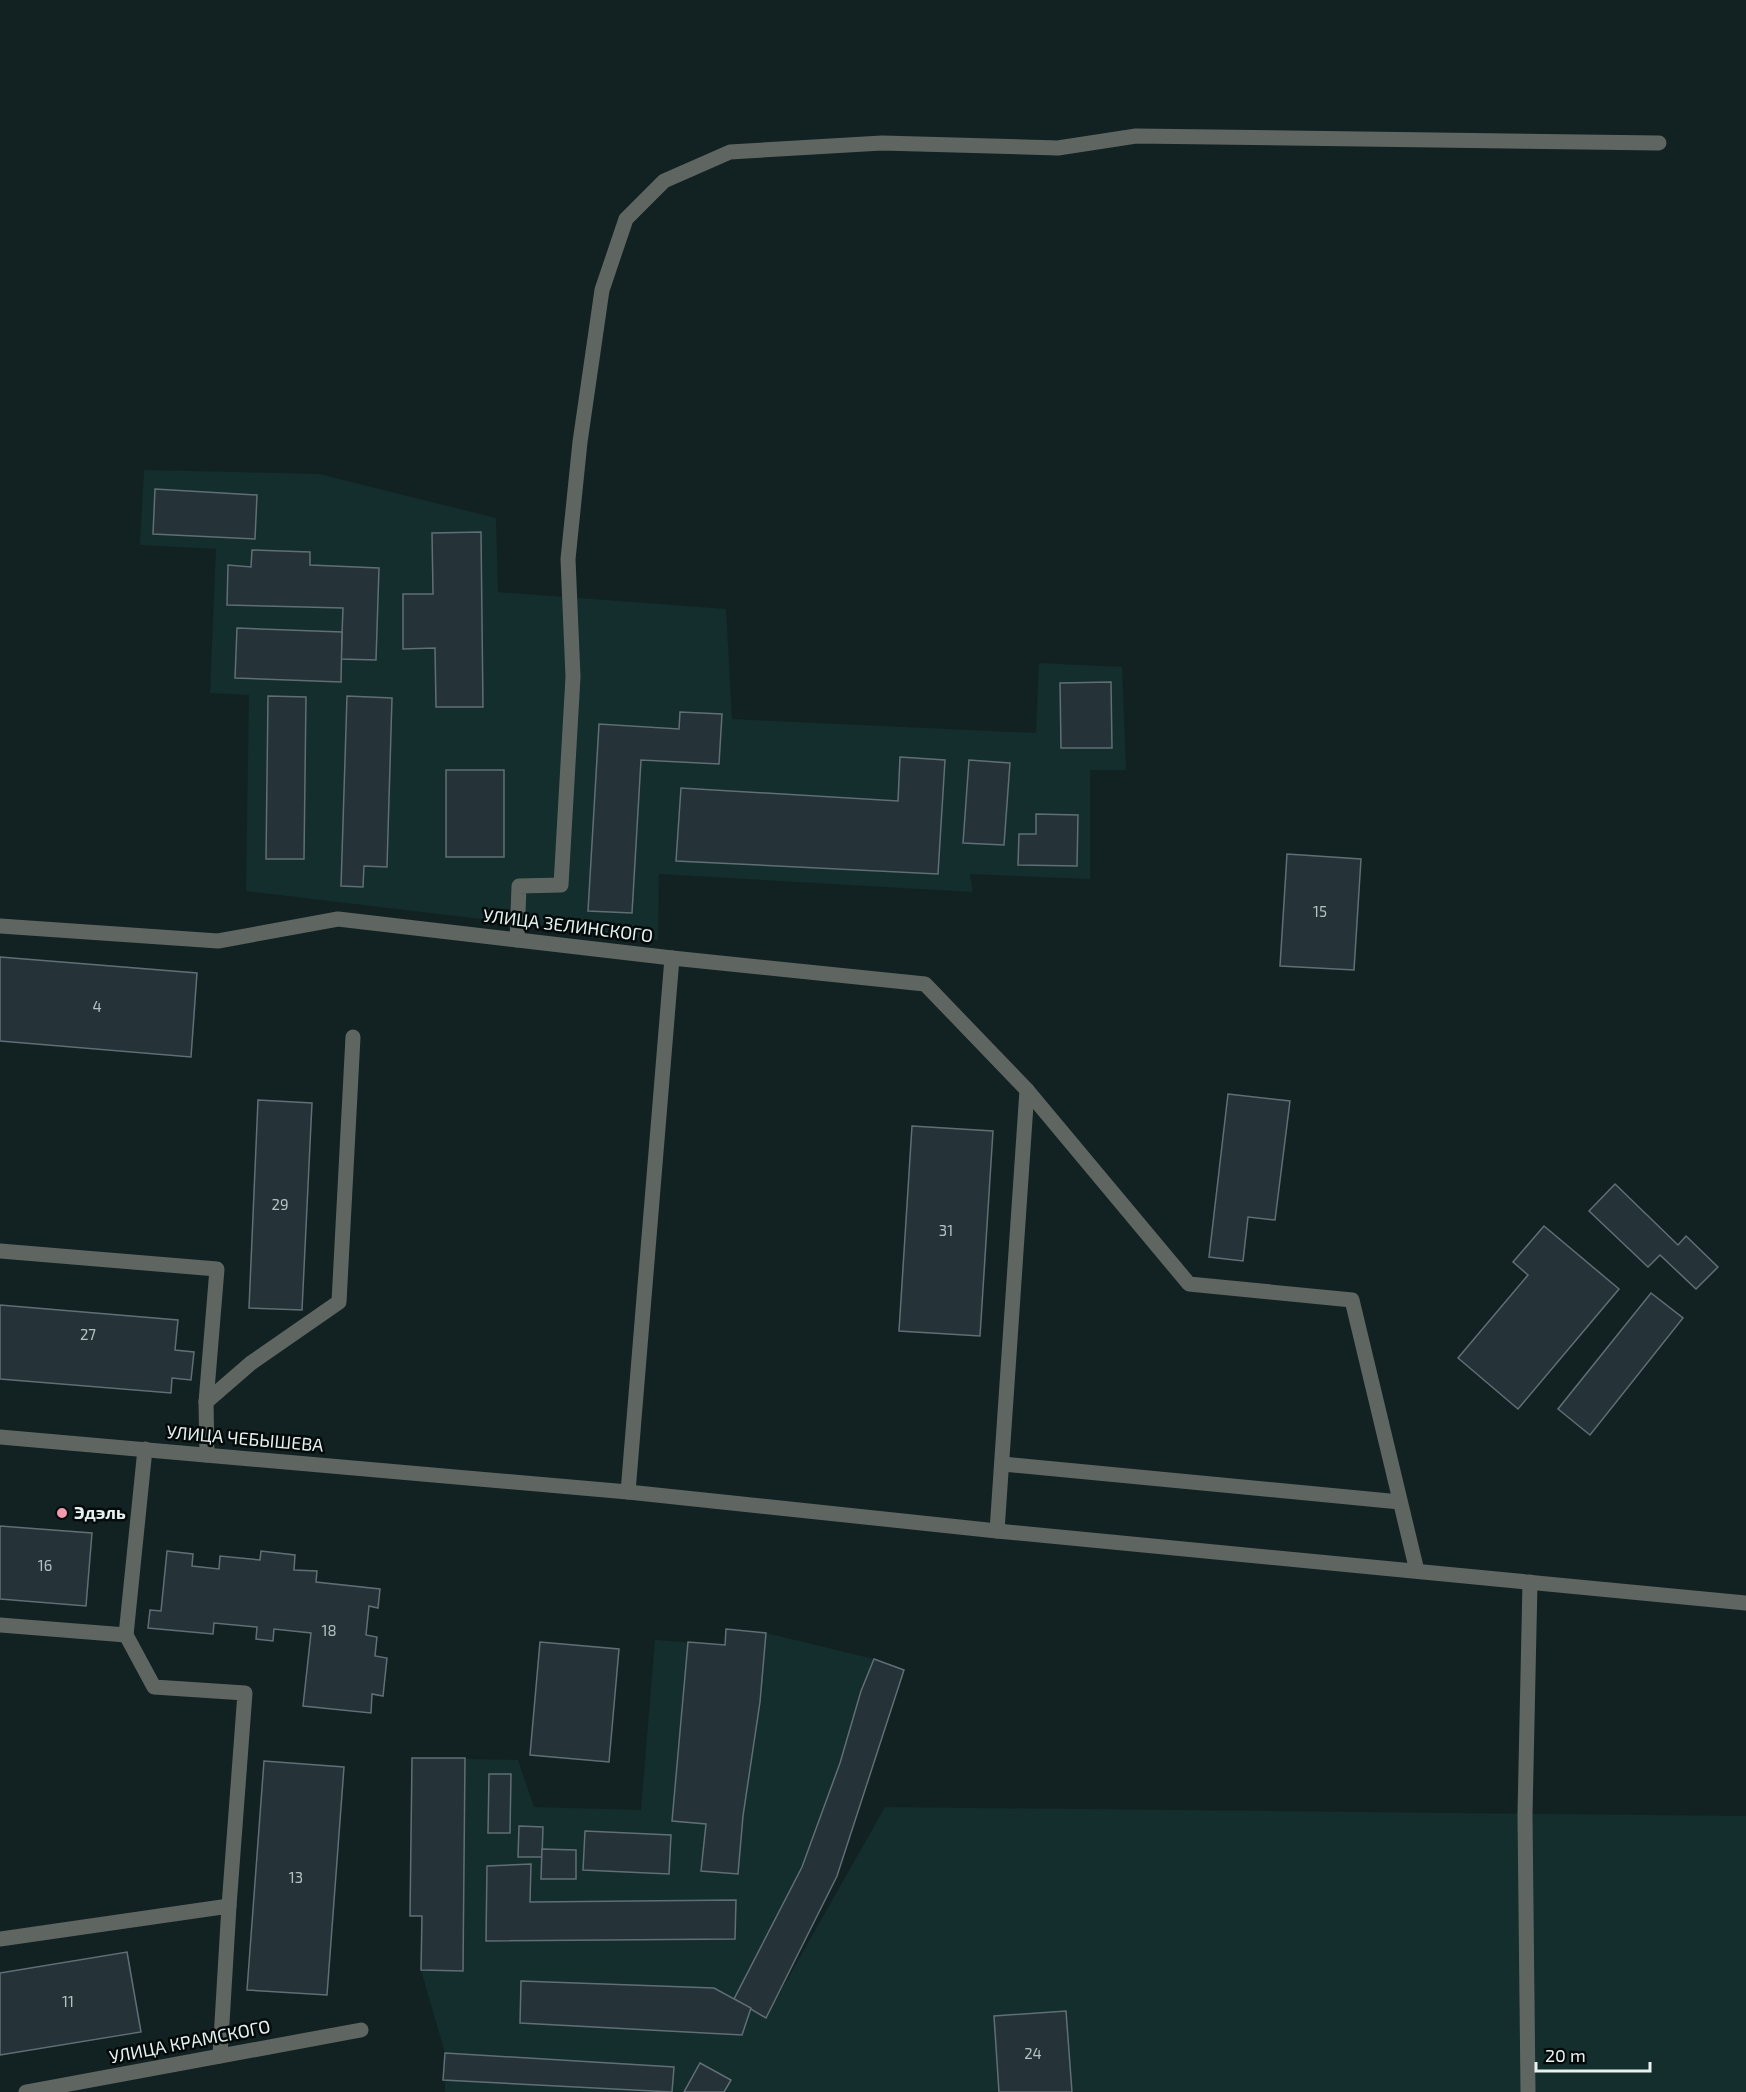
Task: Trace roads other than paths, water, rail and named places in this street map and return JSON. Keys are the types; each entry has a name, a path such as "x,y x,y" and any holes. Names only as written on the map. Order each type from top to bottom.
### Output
{"street":[{"path":"517,940 519,886 561,885 573,677 568,559 580,442 602,290 626,219 663,181 730,152 882,143 1058,148 1136,136 1659,143"},
{"name":"УЛИЦА ЗЕЛИНСКОГО","path":"0,926 218,941 339,919 672,958 628,1492"},
{"path":"672,958 925,984 1027,1090 1190,1284 1352,1300 1417,1571"},
{"path":"206,1402 251,1363 339,1302 353,1037"},
{"path":"997,1531 1027,1090"},
{"path":"0,1251 218,1269 206,1402 207,1455"},
{"name":"УЛИЦА ЧЕБЫШЕВА","path":"0,1437 628,1492 997,1531 1746,1603"},
{"path":"145,1449 126,1635 154,1688 245,1693 220,2056"},
{"path":"1003,1464 1400,1502"},
{"path":"1528,2092 1525,1814 1530,1582"},
{"path":"0,1625 126,1635"},
{"path":"0,1939 229,1906"},
{"name":"УЛИЦА КРАМСКОГО","path":"26,2092 361,2030"}],"place":[{"name":"Эдэль","path":"62,1513"}]}
